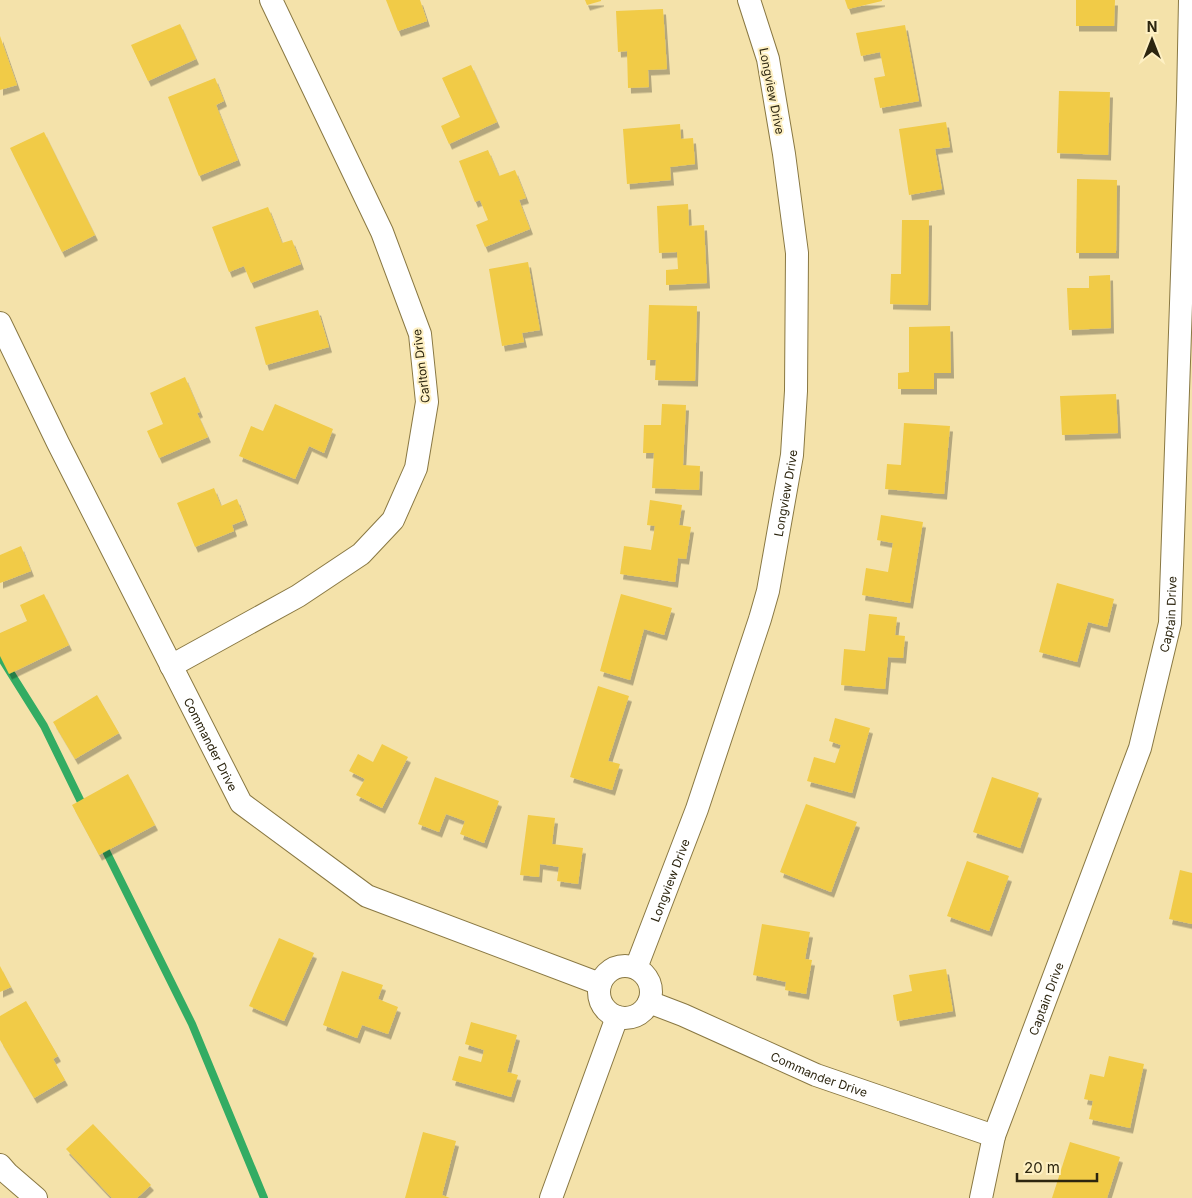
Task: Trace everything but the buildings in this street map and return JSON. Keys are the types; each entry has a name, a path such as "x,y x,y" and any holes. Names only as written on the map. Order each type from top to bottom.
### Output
{"street":[{"name":"Carlton Drive","path":"171,666 298,596 361,554 393,520 416,468 428,402 420,334 382,232 271,0"},
{"name":"Longview Drive","path":"636,968 697,809 760,619 768,592 792,455 796,391 797,253 784,154 768,59 749,0"},
{"name":"Captain Drive","path":"981,1198 994,1136 1140,748 1170,622 1190,100 1190,0"},
{"name":"Commander Drive","path":"0,323 58,443 241,803 367,896 600,984"},
{"path":"627,966 636,968 642,973 650,986 649,1002 639,1014 632,1017 617,1017 604,1007 600,1000 600,984 604,976 611,970 627,966"},
{"name":"Commander Drive","path":"649,1002 683,1015 816,1075 994,1136"},
{"path":"551,1198 617,1017"},
{"path":"2,1172 36,1198"}],"waterway":[{"path":"0,656 44,726 84,808"},
{"path":"102,843 192,1024 264,1198"}]}
